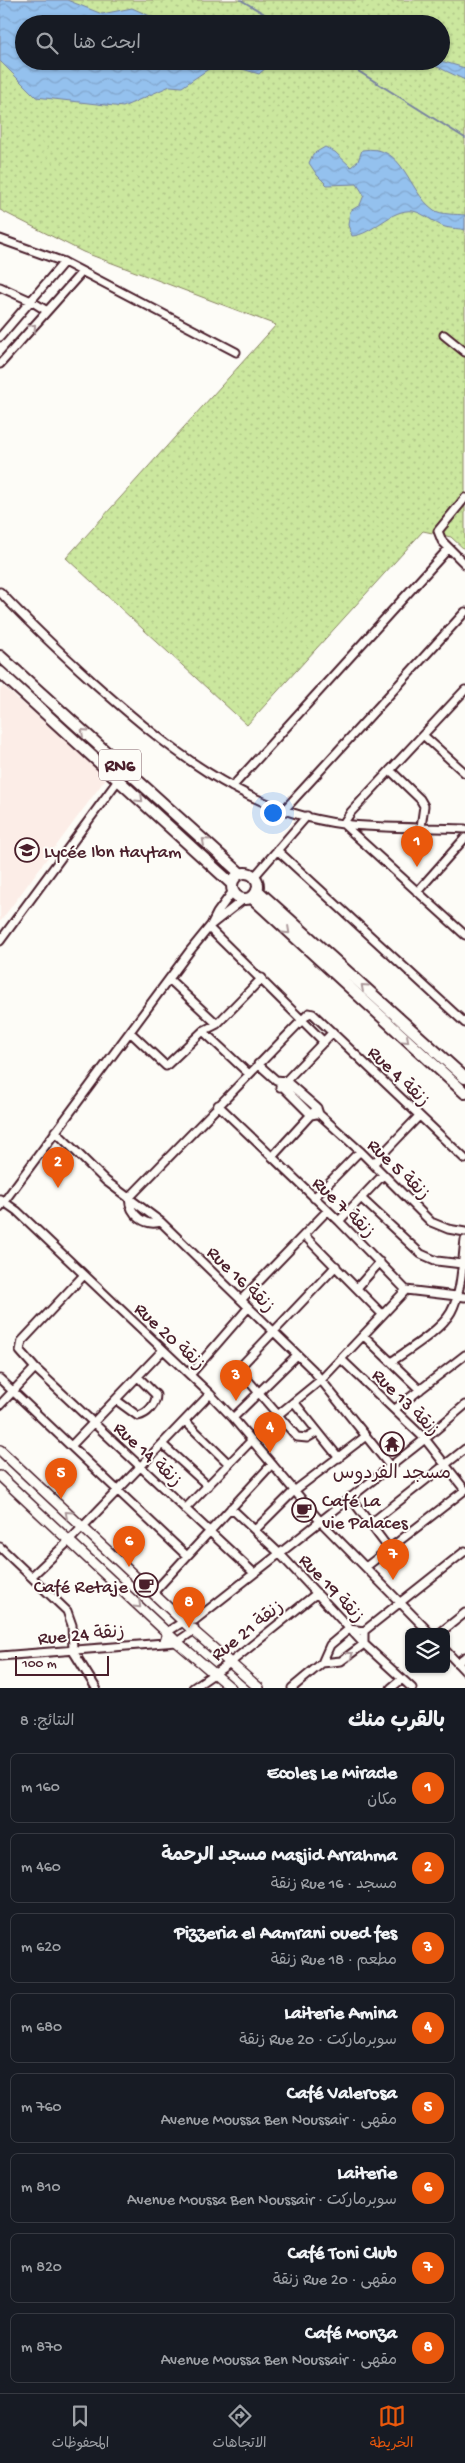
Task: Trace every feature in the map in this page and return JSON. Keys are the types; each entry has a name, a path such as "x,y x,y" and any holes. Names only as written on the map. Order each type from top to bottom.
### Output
{"main road":[{"name":"RN6","path":"0,656 241,874 245,873 254,877"},
{"name":"RN6","path":"1,676 119,780 233,888 238,897 251,895 465,1078"},
{"path":"233,888 241,874"},
{"path":"251,895 254,877"},
{"name":"RN6","path":"251,895 465,1093"}],"street":[{"path":"0,239 64,262 236,352"},
{"path":"0,337 64,262"},
{"path":"0,364 82,272"},
{"path":"0,287 31,301 47,311"},
{"path":"444,336 465,352"},
{"path":"465,498 438,531 439,536 465,564"},
{"path":"232,787 449,548"},
{"path":"0,592 78,668 156,737 202,770 232,787 285,809 343,824 465,829"},
{"path":"285,809 465,612"},
{"path":"343,824 351,812 423,734 463,695"},
{"path":"423,734 465,773"},
{"path":"390,770 420,799 424,806 421,827"},
{"path":"0,941 119,780"},
{"path":"254,877 307,816"},
{"path":"343,824 465,935"},
{"path":"417,892 465,838"},
{"path":"277,850 465,1023"},
{"path":"2,1202 168,979 210,926 233,888"},
{"path":"210,926 251,895"},
{"path":"210,926 324,1042"},
{"path":"130,1032 166,1066 204,1031 217,1024 262,978"},
{"path":"168,979 217,1024"},
{"name":"Rue 4 زنقة","path":"301,1019 309,1013 313,1014 465,1159"},
{"path":"161,1222 150,1224 144,1221 133,1212 129,1198 301,1019"},
{"path":"204,1031 249,1074"},
{"path":"282,1083 333,1032"},
{"name":"Rue 5 زنقة","path":"258,1064 360,1151 431,1222 448,1229 465,1232"},
{"name":"Rue 7 زنقة","path":"218,1105 339,1221 406,1290"},
{"path":"272,1157 316,1112"},
{"path":"373,1164 419,1116"},
{"name":"Rue 16 زنقة","path":"55,1131 106,1181 161,1222 297,1354 322,1379 390,1466"},
{"path":"314,1198 360,1151"},
{"path":"339,1221 383,1175"},
{"path":"361,1198 421,1254 437,1261 462,1264"},
{"name":"Rue 20 زنقة","path":"2,1202 84,1275 210,1394 233,1418 320,1520 367,1566 424,1628"},
{"path":"241,1300 305,1236 327,1211"},
{"path":"305,1236 382,1314"},
{"path":"391,1362 442,1323 450,1314 457,1296 465,1240"},
{"path":"357,1288 380,1262"},
{"path":"317,1432 307,1438 300,1438 241,1372 240,1366 243,1360 336,1266"},
{"name":"Rue 14 زنقة","path":"84,1275 22,1341 20,1346 23,1356 208,1532 254,1573"},
{"path":"279,1414 342,1360 382,1314 406,1290 465,1297"},
{"path":"190,1375 248,1308"},
{"path":"364,1336 420,1390"},
{"path":"71,1446 163,1350"},
{"path":"233,1418 297,1354"},
{"path":"395,1410 465,1355"},
{"name":"Rue 13 زنقة","path":"342,1360 425,1440 465,1490"},
{"path":"0,1405 35,1368"},
{"path":"116,1400 138,1416 151,1408 156,1402 156,1395 138,1377"},
{"path":"0,1379 187,1556"},
{"path":"32,1576 70,1540 210,1394"},
{"path":"294,1402 339,1458"},
{"path":"164,1642 167,1632 183,1622 195,1620 320,1520 425,1440 465,1405"},
{"path":"185,1421 229,1464"},
{"path":"255,1530 294,1491 366,1436"},
{"path":"185,1509 252,1440"},
{"path":"162,1444 208,1486"},
{"path":"370,1524 465,1449"},
{"path":"0,1450 183,1622 259,1688"},
{"path":"153,1593 272,1464"},
{"path":"0,1476 177,1642 231,1688"},
{"path":"367,1566 465,1490"},
{"path":"350,1497 389,1549"},
{"name":"Rue 19 زنقة","path":"231,1508 279,1553 364,1644 412,1688"},
{"path":"292,1688 322,1664 330,1645 349,1629 364,1631 465,1551"},
{"path":"2,1552 32,1576 67,1611 72,1624 73,1651 96,1688"},
{"name":"Rue 21 زنقة","path":"193,1688 230,1663 317,1593"},
{"path":"446,1628 465,1613"},
{"path":"177,1642 193,1631 195,1620"},
{"path":"322,1664 341,1661 364,1644 364,1631"},
{"name":"Rue 24 زنقة","path":"0,1656 177,1642"},
{"path":"450,1655 465,1671"},
{"path":"458,1663 465,1657"},
{"path":"391,1688 402,1679"}],"shaded area":[{"name":"Lycée Ibn Haytam","path":"3,686 107,777 0,922 0,690"}],"green space":[{"path":"0,0 465,0 465,550 451,537 423,531 247,725 66,558 276,325 83,252 0,210"}],"water":[{"path":"0,0 67,0 102,14 132,8 148,15 15,15 15,70 207,70 182,87 170,86 123,107 36,97 0,61"},
{"path":"450,64 465,68 465,80 444,70 450,70"},
{"path":"246,70 264,70 259,74"},
{"path":"325,147 335,152 351,167 358,161 362,150 376,150 387,154 404,170 417,191 434,210 445,214 465,215 465,230 445,227 417,212 405,211 390,217 360,235 352,236 348,225 350,211 360,205 364,195 357,184 327,185 317,175 309,163 313,154"}],"waterway":[{"path":"241,0 266,15"},
{"path":"356,70 465,138"}],"place":[{"name":"Lycée Ibn Haytam","path":"27,850"},
{"name":"Ecoles Le Miracle","path":"417,867"},
{"name":"Masjid Arrahma مسجد الرحمة","path":"58,1188"},
{"name":"Pizzeria el Aamrani oued fes","path":"236,1401"},
{"name":"مسجد الفردوس","path":"392,1444"},
{"name":"Laiterie Amina","path":"270,1453"},
{"name":"Café Valerosa","path":"61,1499"},
{"name":"Café La vie Palaces","path":"304,1510"},
{"name":"Laiterie","path":"129,1567"},
{"name":"Café Toni Club","path":"393,1580"},
{"name":"Café Retaje","path":"146,1585"},
{"name":"Café Monza","path":"189,1628"}]}
